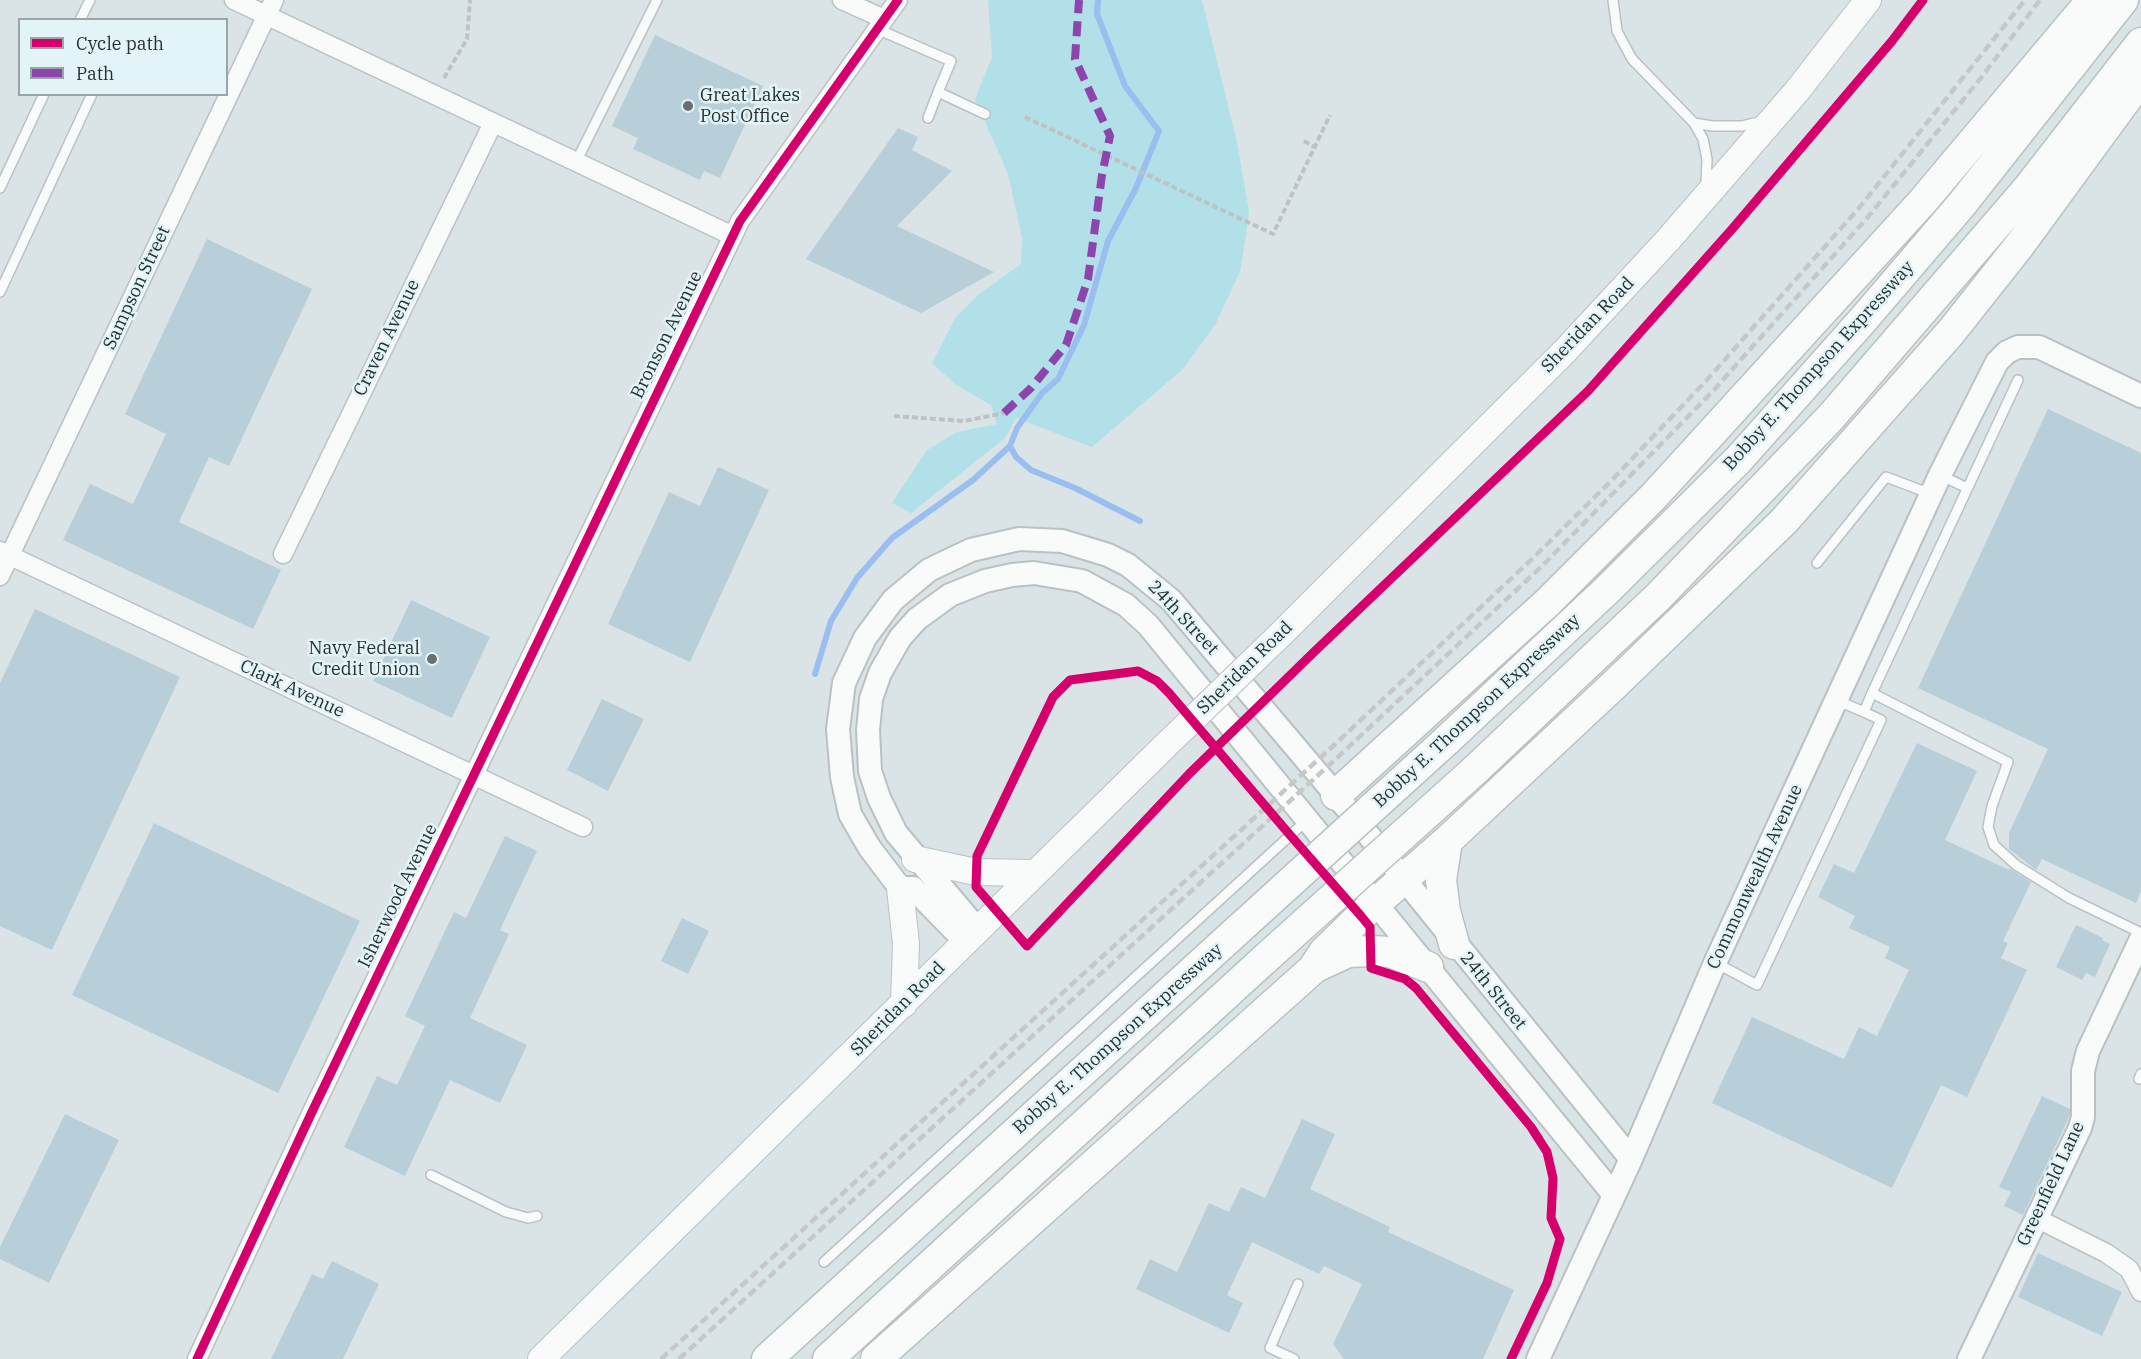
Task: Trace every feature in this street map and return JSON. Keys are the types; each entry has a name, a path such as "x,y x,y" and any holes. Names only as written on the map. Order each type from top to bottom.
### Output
{"highway":[{"path":"1336,795 1547,603 1654,496 1923,201 2092,0"},
{"name":"Bobby E. Thompson Expressway","path":"767,1359 1446,741 1607,590 1739,459 1962,204 2123,0"},
{"path":"828,1359 1474,771 1659,596 1831,417 2015,205 2141,43"},
{"path":"876,1359 1313,969 1324,952 1706,598 1784,521 1951,332 2019,246 2141,79"},
{"path":"1446,841 1441,880 1445,910 1454,944"},
{"path":"1313,969 1348,952 1371,951 1390,952 1428,967"}],"main road":[{"name":"Sheridan Road","path":"541,1359 904,1004 1034,873 1281,634 1565,351 1774,118 1868,0"},
{"path":"915,859 976,872 1034,873"},
{"path":"900,888 906,944 904,1004"}],"street":[{"path":"234,0 270,8 493,123 733,236"},
{"path":"842,0 880,24"},
{"name":"Bronson Avenue","path":"631,449 740,221 898,0"},
{"name":"Sampson Street","path":"228,94 270,8"},
{"name":"Sampson Street","path":"0,576 5,553 227,96"},
{"name":"Craven Avenue","path":"283,554 493,123"},
{"name":"Commonwealth Avenue","path":"1538,1359 1631,1159 1715,963 1836,700 1936,485 1997,362 2007,352 2029,345 2039,347 2141,396"},
{"name":"Isherwood Avenue","path":"197,1359 311,1114 631,449"},
{"name":"24th Street","path":"972,936 913,888 900,888 869,847 850,814 842,777 838,729 844,682 865,638 893,600 929,570 971,550 1019,539 1062,541 1108,555 1146,578 1171,600 1336,795 1402,880 1631,1159"},
{"name":"Clark Avenue","path":"5,553 583,827"},
{"name":"24th Street","path":"972,936 896,833 870,771 868,730 872,699 880,673 900,639 932,607 966,587 1012,575 1034,573 1082,581 1126,605 1148,625 1614,1195"},
{"name":"Greenfield Lane","path":"1969,1359 2080,1128 2083,1117 2083,1071 2088,1050 2135,965 2141,939"},
{"path":"2036,1218 2106,1252 2130,1269 2141,1292"}],"lane":[{"path":"81,18 90,0"},
{"path":"576,162 657,0"},
{"path":"1613,0 1617,31 1632,58 1694,123 1703,139 1707,159 1704,198"},
{"path":"880,24 951,61 928,118"},
{"path":"938,92 985,114"},
{"path":"0,188 43,96"},
{"path":"0,292 91,96"},
{"path":"1694,123 1712,126 1742,126 1774,118"},
{"path":"1864,712 2018,380"},
{"path":"1818,563 1886,477 1967,488"},
{"path":"1872,693 2008,762 1992,806 1988,827 1994,845 2016,865 2069,897 2141,933"},
{"path":"1715,963 1757,985 1881,720 1836,700"},
{"path":"824,1262 1308,819"},
{"path":"431,1175 506,1212 528,1218 537,1216"},
{"path":"1294,1359 1270,1347 1298,1284"}],"path":[{"path":"444,78 467,39 470,0"},
{"path":"1025,117 1273,234 1330,115"},
{"path":"1304,141 1314,147"},
{"path":"894,416 964,421 1004,413"}],"shaded area":[{"path":"988,0 1202,0 1237,142 1249,211 1246,235 1240,272 1215,325 1183,369 1092,447 1016,418 1005,438 911,513 892,503 927,450 957,432 997,424 991,405 956,385 932,363 956,317 978,295 1021,264 1022,238 1008,174 975,99 992,57"}],"building":[{"name":"Great Lakes Post Office","path":"655,35 763,86 720,178 704,171 700,180 633,149 638,138 612,126"},
{"path":"898,128 918,137 912,150 952,171 897,226 994,272 921,313 806,259"},
{"path":"207,239 312,289 229,466 209,457 179,522 281,570 253,629 63,540 90,484 133,504 166,434 125,414"},
{"path":"2048,409 2141,453 2141,891 2136,903 2042,859 2036,870 2009,849 2009,833 2048,749 1918,688"},
{"path":"718,467 769,490 690,662 608,624 669,492 700,506"},
{"name":"Navy Federal Credit Union","path":"411,600 490,637 452,718 373,681"},
{"path":"35,609 180,677 52,950 0,926 0,683"},
{"path":"602,699 644,719 608,791 567,770"},
{"path":"1917,743 1977,771 1945,840 2009,870 2009,868 2031,882 2003,941 2008,943 2001,958 2027,970 1967,1097 1941,1085 1892,1188 1712,1103 1752,1017 1844,1059 1859,1027 1877,1036 1909,970 1885,958 1890,947 1849,928 1855,916 1818,897 1834,864 1854,873"},
{"path":"154,823 360,921 278,1093 72,995"},
{"path":"505,836 537,851 500,930 509,934 470,1018 527,1045 500,1103 450,1080 405,1176 344,1147 377,1076 397,1085 425,1026 405,1016 454,912 466,918"},
{"path":"682,918 709,931 688,974 661,961"},
{"path":"2076,925 2103,938 2102,940 2110,944 2095,977 2086,973 2082,980 2056,967"},
{"path":"2042,1096 2070,1109 2070,1115 2023,1215 2004,1206 2011,1192 1999,1187"},
{"path":"65,1114 119,1140 49,1283 0,1259 0,1247"},
{"path":"1302,1119 1335,1134 1310,1189 1390,1227 1388,1232 1514,1290 1483,1359 1344,1359 1333,1344 1362,1284 1324,1266 1319,1274 1252,1242 1227,1295 1243,1303 1229,1333 1136,1289 1150,1259 1177,1272 1209,1203 1229,1212 1241,1187 1265,1198"},
{"path":"2038,1253 2122,1292 2102,1336 2018,1297"},
{"path":"332,1261 379,1284 343,1359 271,1359 312,1274 323,1279"}],"waterway":[{"path":"815,674 831,621 857,578 892,538 973,480 1010,446 1017,428 1042,393 1058,379 1084,325 1108,241 1136,188 1159,131 1125,86 1097,14 1098,0"},
{"path":"1010,446 1016,457 1031,470 1075,488 1140,521"}],"railway":[{"path":"661,1359 1332,747 1534,557 1611,481 1705,382 1859,208 2025,0"},
{"path":"679,1359 1338,757 1542,566 1713,391 1868,217 1980,79 2040,0"}],"marked path":[{"path":"1004,413 1031,388 1066,345 1088,279 1102,175 1110,136 1075,59 1079,0"}],"cycle path":[{"path":"197,1359 311,1114 740,221 898,0"},
{"path":"1511,1359 1547,1283 1560,1239 1551,1218 1553,1178 1547,1152 1531,1127 1416,988 1405,979 1371,968 1370,927 1290,835 1169,693 1157,681 1138,671 1070,680 1053,697 977,856 976,887 1027,946 1189,774 1314,652 1588,391 1733,228 1892,41 1923,0"}],"place":[{"name":"Great Lakes Post Office","path":"688,106"},
{"name":"Navy Federal Credit Union","path":"432,659"}]}
